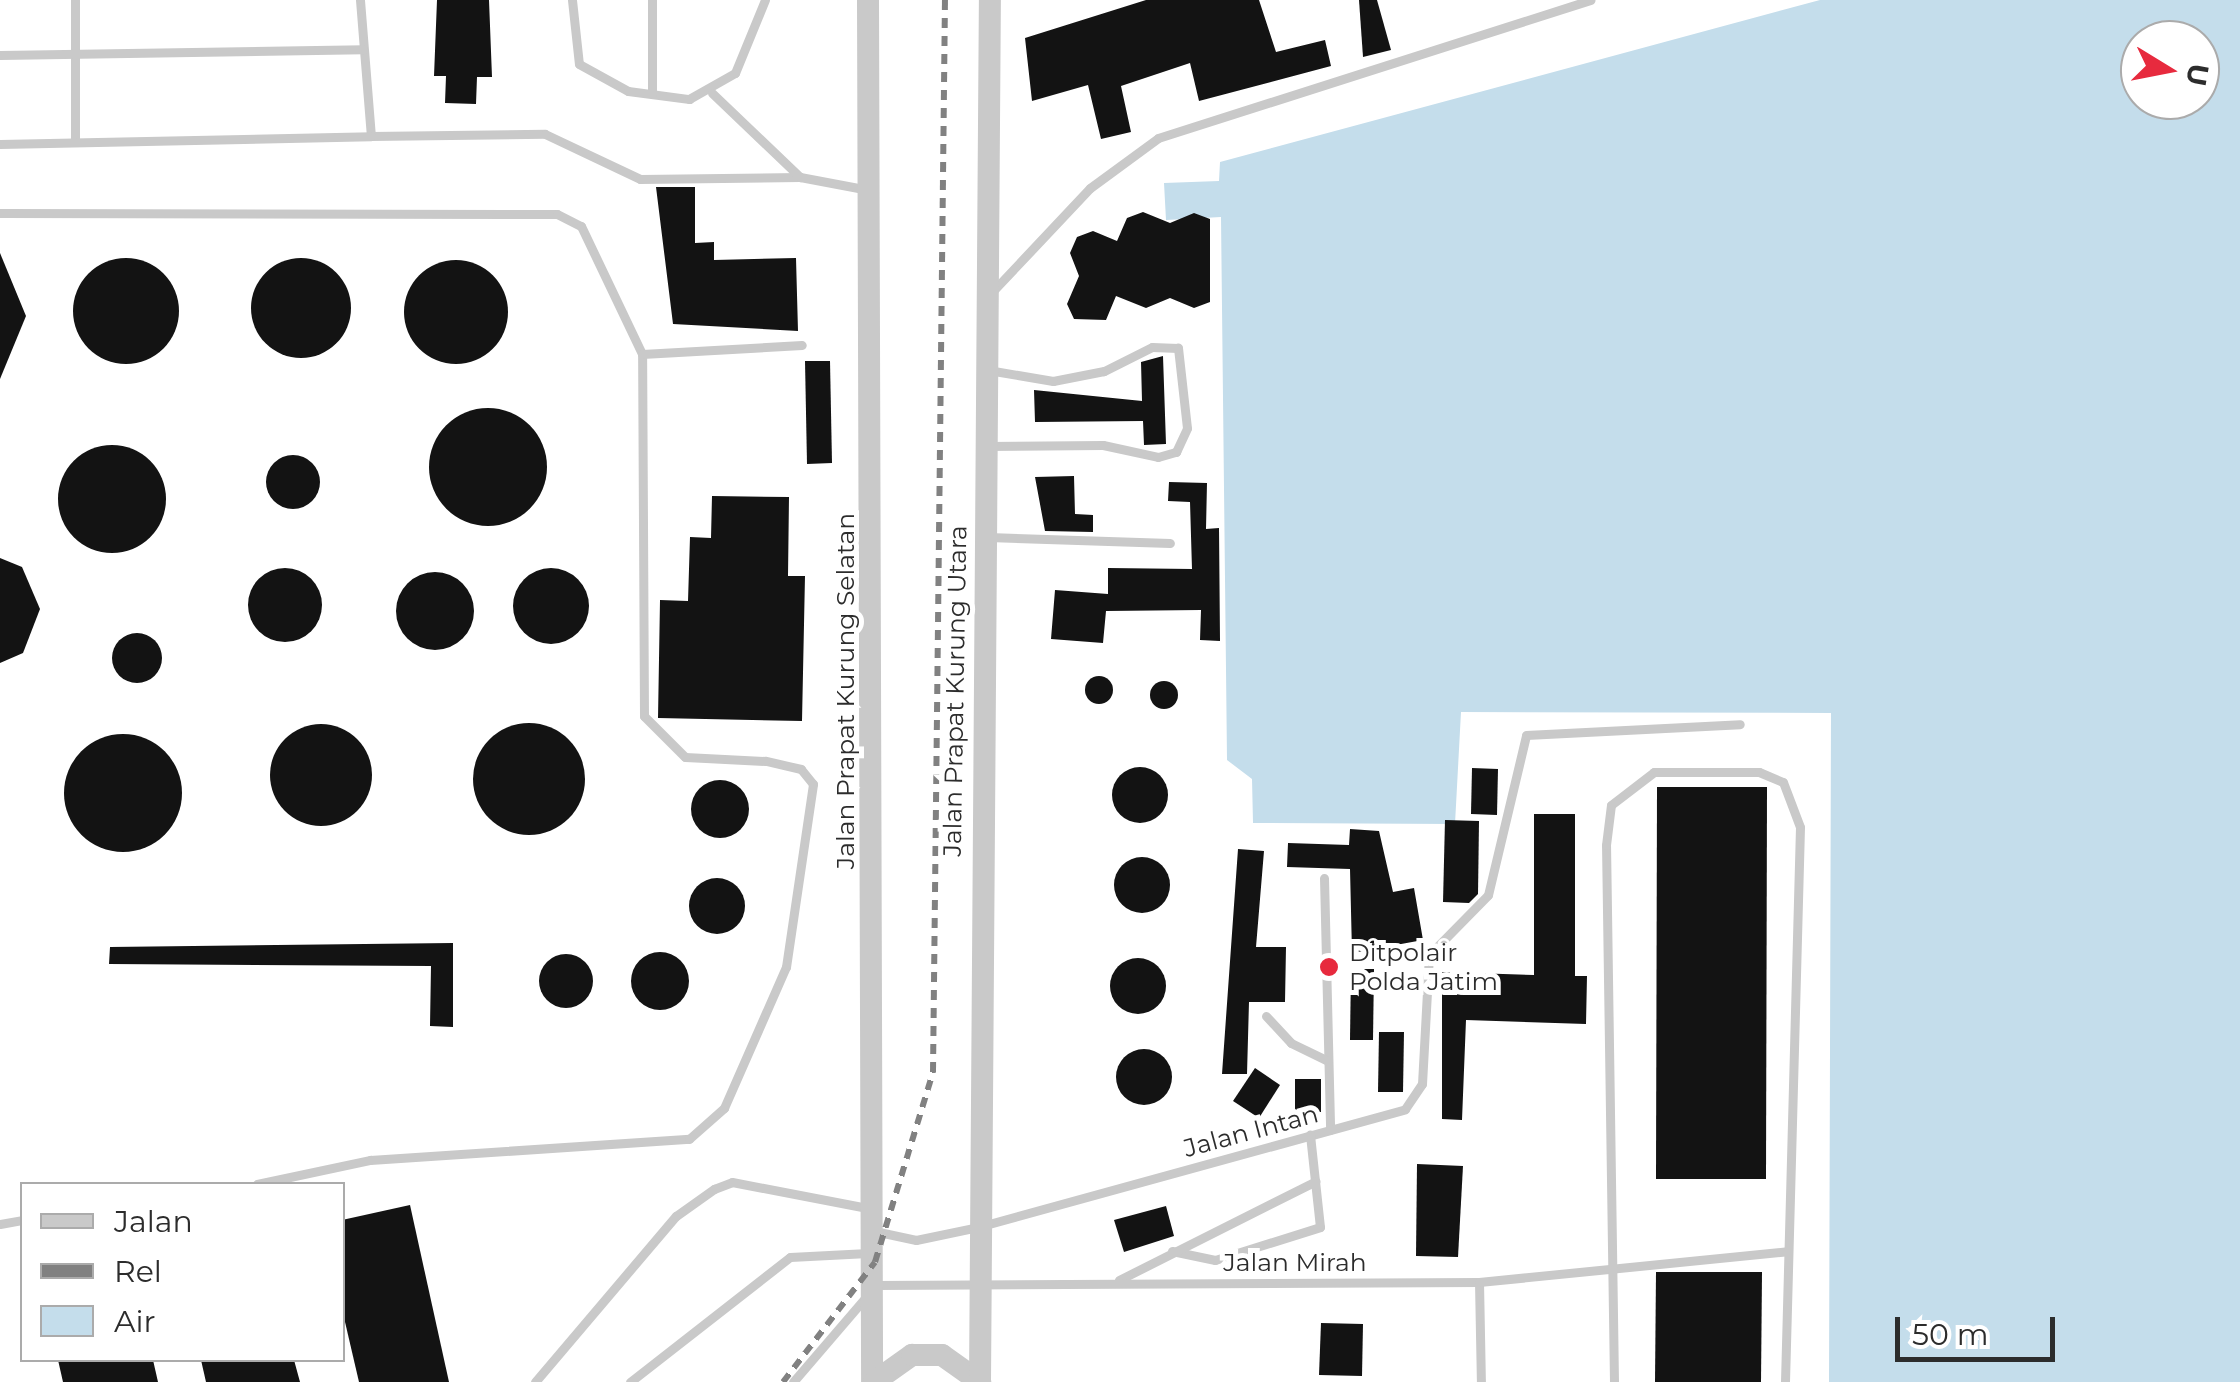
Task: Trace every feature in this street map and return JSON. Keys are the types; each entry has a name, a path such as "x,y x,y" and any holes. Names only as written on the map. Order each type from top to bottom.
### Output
{"street":[{"name":"Jalan Prapat Kurung Selatan","path":"868,0 876,1285 873,1382"},
{"name":"Jalan Prapat Kurung Utara","path":"980,1382 978,1227 990,0"},
{"path":"873,1382 912,1355 942,1355 980,1382"}],"lane":[{"path":"75,0 75,142"},
{"path":"360,0 371,136"},
{"path":"572,0 579,64 652,94 712,94 735,73 765,0"},
{"path":"652,0 652,94"},
{"path":"986,298 1090,188 1158,138 1591,0"},
{"path":"0,55 363,49"},
{"path":"712,94 800,177"},
{"path":"0,144 545,134 640,179 800,177 870,191"},
{"path":"0,213 557,214 581,226 642,354 644,716 685,757 766,761 801,769 813,784 786,967 748,1067 710,1127 689,1139 370,1160 266,1182"},
{"path":"642,354 802,345"},
{"path":"985,446 1103,446 1158,456 1176,452 1188,428 1178,348 1152,346 1104,371 1053,380 986,369"},
{"path":"984,537 1170,543"},
{"name":"Jalan Intan","path":"875,1231 916,1240 978,1227 1330,1130 1415,1101 1434,944 1488,894 1526,735 1740,724"},
{"path":"1614,1382 1606,845 1612,805 1654,772 1759,772 1783,782 1795,804 1785,1382"},
{"path":"1324,878 1330,1130"},
{"path":"1266,1016 1291,1044 1328,1061"},
{"path":"1172,1250 1215,1260 1314,1231 1316,1181 1310,1135"},
{"path":"1117,1281 1172,1250 1316,1181"},
{"path":"535,1382 572,1349 676,1216 714,1189 732,1182 875,1231"},
{"path":"630,1382 790,1257 875,1231"},
{"name":"Jalan Mirah","path":"876,1285 1479,1282 1610,1272 1787,1251"},
{"path":"1479,1282 1481,1382"},
{"path":"793,1382 876,1285"}],"water":[{"path":"1820,0 2240,0 2240,1382 1829,1382 1831,713 1461,712 1455,824 1253,823 1252,779 1227,760 1221,217 1166,220 1164,183 1219,181 1220,162"}],"building":[{"path":"437,0 489,0 492,77 477,77 476,104 445,103 446,76 434,76"},
{"path":"1146,0 1259,0 1276,52 1325,40 1331,66 1199,101 1190,63 1121,86 1131,132 1101,139 1088,85 1032,101 1025,38"},
{"path":"1359,0 1377,0 1391,50 1363,57"},
{"path":"656,187 695,187 695,243 714,242 714,260 796,258 798,331 673,324"},
{"path":"1143,212 1170,223 1194,213 1210,219 1210,302 1194,308 1170,298 1146,308 1116,296 1106,320 1074,319 1067,304 1079,276 1070,253 1077,237 1093,231 1117,241 1127,218"},
{"path":"0,253 26,316 0,379"},
{"path":"126,258 146,262 163,274 175,291 179,311 175,331 163,348 146,360 126,364 106,360 89,348 77,331 73,311 77,291 89,274 106,262"},
{"path":"301,258 329,266 343,280 351,308 343,336 329,350 301,358 273,350 259,336 251,308 259,280 273,266"},
{"path":"456,260 476,264 493,275 504,292 508,312 504,332 493,349 476,360 456,364 436,360 419,349 408,332 404,312 408,292 419,275 436,264"},
{"path":"1163,356 1166,444 1144,445 1143,421 1035,422 1034,390 1142,401 1141,362"},
{"path":"805,361 830,361 832,463 807,464"},
{"path":"488,408 511,412 530,425 543,444 547,467 543,490 530,509 511,522 488,526 465,522 446,509 433,490 429,467 433,444 446,425 465,412"},
{"path":"112,445 133,449 150,461 162,478 166,499 162,520 150,537 133,549 112,553 91,549 74,537 62,520 58,499 62,478 74,461 91,449"},
{"path":"293,455 312,463 320,482 312,501 293,509 274,501 266,482 274,463"},
{"path":"1074,476 1075,514 1093,515 1093,532 1045,531 1035,477"},
{"path":"1169,482 1207,483 1206,529 1219,528 1220,641 1200,640 1201,610 1106,611 1103,643 1051,639 1055,590 1108,594 1108,568 1192,569 1190,502 1168,501"},
{"path":"712,496 789,497 788,576 805,576 802,721 658,718 660,600 688,601 690,537 711,538"},
{"path":"0,558 22,567 40,609 23,653 0,663"},
{"path":"285,568 311,579 322,605 311,631 285,642 259,631 248,605 259,579"},
{"path":"551,568 578,579 589,606 578,633 551,644 524,633 513,606 524,579"},
{"path":"435,572 450,575 462,584 471,596 471,626 462,638 450,647 435,650 420,647 408,638 399,626 396,611 399,596 408,584 420,575"},
{"path":"137,633 155,640 162,658 155,676 137,683 119,676 112,658 119,640"},
{"path":"1099,676 1109,680 1113,690 1109,700 1099,704 1089,700 1085,690 1089,680"},
{"path":"1164,681 1174,685 1178,695 1174,705 1164,709 1154,705 1150,695 1154,685"},
{"path":"529,723 550,728 568,740 580,758 585,779 580,800 568,818 550,830 529,835 508,830 490,818 478,800 473,779 478,758 490,740 508,728"},
{"path":"321,724 341,728 357,739 368,755 372,775 368,795 357,811 341,822 321,826 301,822 285,811 274,795 270,775 274,755 285,739 301,728"},
{"path":"123,734 156,744 172,760 182,793 172,826 156,842 123,852 90,842 74,826 64,793 74,760 90,744"},
{"path":"1140,767 1160,775 1168,795 1160,815 1140,823 1120,815 1112,795 1120,775"},
{"path":"1472,768 1498,769 1497,815 1471,814"},
{"path":"720,780 741,788 749,809 741,830 720,838 699,830 691,809 699,788"},
{"path":"1657,787 1767,787 1766,1179 1656,1179"},
{"path":"1534,814 1575,814 1575,976 1587,976 1586,1024 1466,1020 1462,1120 1442,1119 1442,972 1534,975"},
{"path":"1445,820 1479,821 1478,894 1469,903 1443,902"},
{"path":"1350,829 1379,831 1393,892 1414,888 1423,940 1352,953 1350,869 1287,867 1288,843 1349,845"},
{"path":"1238,849 1264,851 1256,947 1286,947 1285,1002 1249,1002 1247,1074 1222,1074"},
{"path":"1142,857 1162,865 1170,885 1162,905 1142,913 1122,905 1114,885 1122,865"},
{"path":"717,878 737,886 745,906 737,926 717,934 697,926 689,906 697,886"},
{"path":"453,943 453,1027 430,1026 431,966 109,964 110,947"},
{"path":"660,952 681,960 689,981 681,1002 660,1010 639,1002 631,981 639,960"},
{"path":"566,954 585,962 593,981 585,1000 566,1008 547,1000 539,981 547,962"},
{"path":"1138,958 1158,966 1166,986 1158,1006 1138,1014 1118,1006 1110,986 1118,966"},
{"path":"1351,969 1374,969 1373,1040 1350,1040"},
{"path":"1379,1032 1404,1032 1403,1092 1378,1092"},
{"path":"1144,1049 1164,1057 1172,1077 1164,1097 1144,1105 1124,1097 1116,1077 1124,1057"},
{"path":"1255,1068 1280,1085 1259,1118 1233,1101"},
{"path":"1295,1079 1321,1079 1321,1112 1295,1112"},
{"path":"1417,1164 1463,1166 1458,1257 1416,1256"},
{"path":"410,1205 449,1382 359,1382 345,1322 345,1219"},
{"path":"1166,1206 1174,1236 1124,1252 1114,1220"},
{"path":"1656,1272 1762,1272 1761,1382 1655,1382"},
{"path":"1321,1323 1363,1324 1362,1376 1319,1375"},
{"path":"58,1362 153,1362 158,1382 63,1382"},
{"path":"201,1362 295,1362 300,1382 206,1382"}],"railway":[{"path":"783,1382 875,1262 933,1072 945,0"}],"place":[{"name":"Ditpolair Polda Jatim","path":"1329,967"}]}
